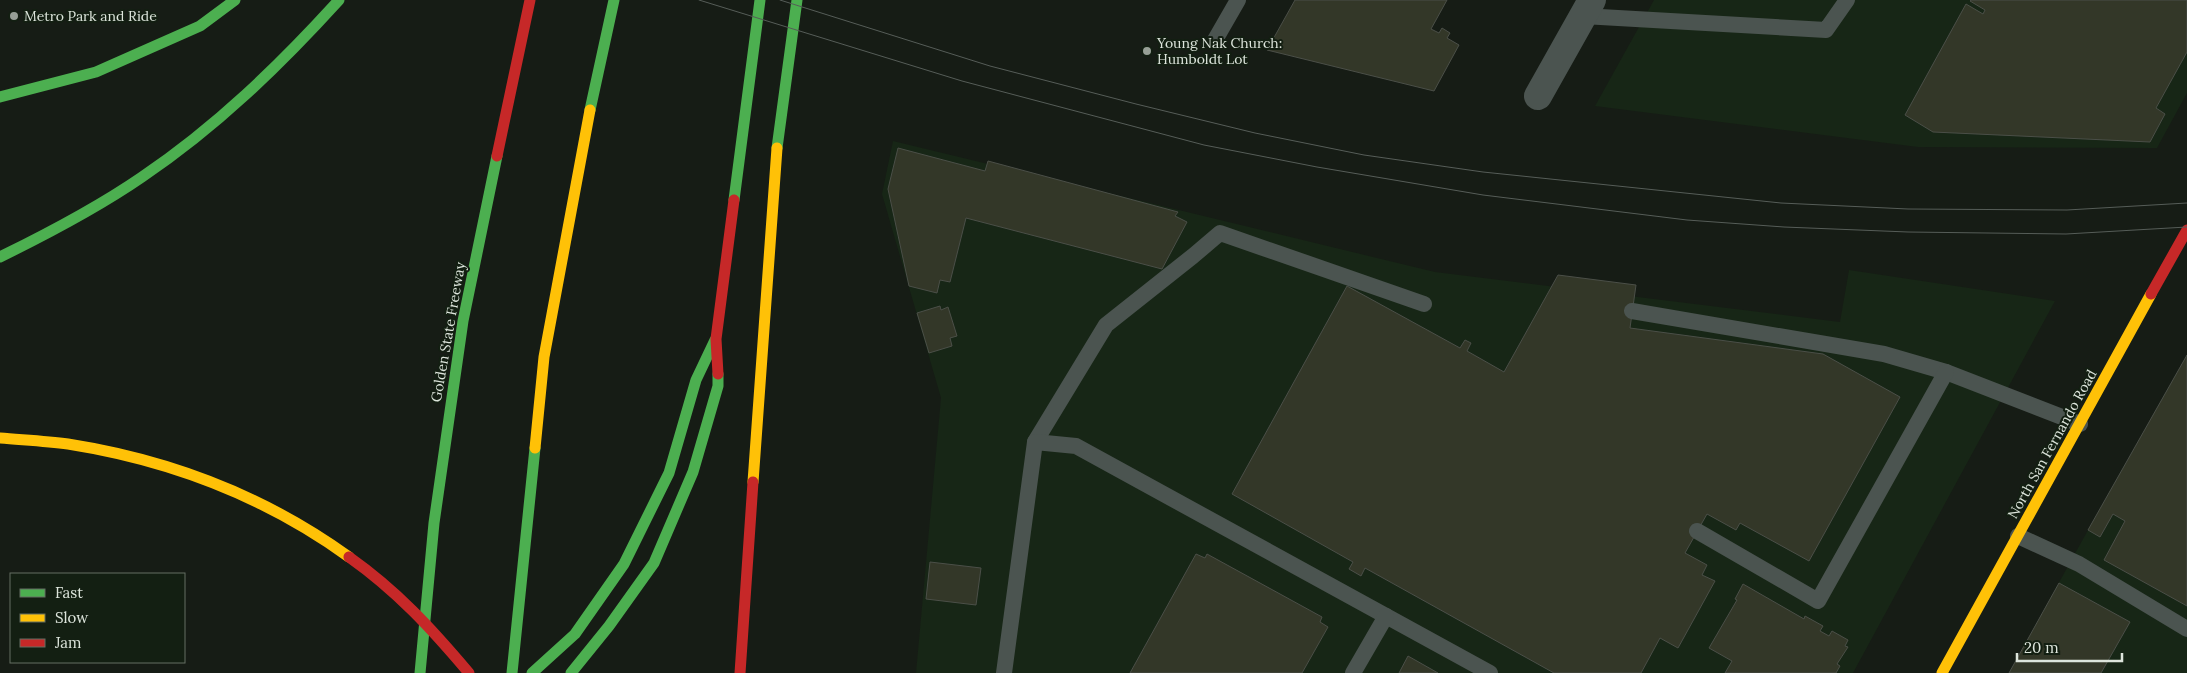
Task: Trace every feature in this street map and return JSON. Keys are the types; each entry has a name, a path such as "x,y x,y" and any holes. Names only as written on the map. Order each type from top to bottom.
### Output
{"main road":[{"path":"0,97 96,72 200,26 235,0"},
{"path":"0,257 80,217 119,194 171,158 214,125 267,78 340,0"},
{"name":"Golden State Freeway","path":"420,673 434,523 463,321 530,0"},
{"path":"512,673 544,357 614,0"},
{"path":"571,673 609,626 654,563 693,472 718,386 716,338 760,0"},
{"path":"740,673 776,152 797,0"},
{"name":"North San Fernando Road","path":"1942,673 2187,230"},
{"path":"532,673 575,634 624,564 669,474 696,380 716,338"},
{"path":"0,438 60,443 135,456 174,467 254,499 332,545 382,581 432,630 469,673"}],"street":[{"path":"1538,96 1587,8"}],"lane":[{"path":"1215,40 1238,0"},
{"path":"1587,8 1826,30 1847,0"},
{"path":"1004,673 1035,442 1106,325 1220,233 1424,304"},
{"path":"1632,311 1884,354 1946,372 2080,424"},
{"path":"1697,531 1818,601 1946,372"},
{"path":"1035,442 1076,446 1490,673"},
{"path":"2018,536 2079,564 2187,629"},
{"path":"1353,673 1386,616"}],"shaded area":[{"path":"1654,0 2187,0 2187,93 2157,148 1918,147 1595,106"},
{"path":"893,141 1435,272 1840,322 1849,270 2055,301 1853,673 916,673 941,398 882,194"},
{"path":"2187,355 2187,673 2009,673 2088,530"}],"building":[{"path":"1295,0 1447,0 1431,29 1439,33 1442,28 1450,33 1447,38 1459,45 1434,91 1267,50"},
{"path":"1971,0 2187,0 2187,52 2156,108 2165,114 2150,142 1933,132 1905,115 1966,4 1983,14 1985,10"},
{"path":"898,148 985,171 988,161 1178,212 1175,216 1187,222 1162,269 966,218 950,282 940,280 937,293 909,286 888,189"},
{"path":"1558,275 1636,285 1630,328 1823,354 1900,397 1809,561 1740,523 1736,530 1707,514 1685,553 1707,565 1702,575 1715,581 1678,648 1660,638 1641,673 1554,673 1365,568 1361,576 1349,569 1353,562 1232,494 1347,286 1460,348 1465,340 1471,343 1467,351 1504,372"},
{"path":"940,306 941,310 948,307 957,336 950,338 952,346 929,353 917,313"},
{"path":"2187,355 2187,606 2104,560 2125,521 2113,514 2100,537 2088,530"},
{"path":"1196,554 1205,558 1207,554 1322,617 1320,622 1328,627 1302,673 1130,673"},
{"path":"930,562 981,568 976,605 926,599"},
{"path":"2059,583 2130,622 2101,673 2009,673"},
{"path":"1743,584 1804,619 1805,616 1823,626 1820,631 1829,636 1832,631 1848,640 1845,646 1848,647 1837,664 1840,666 1836,673 1725,673 1732,661 1709,648 1737,600 1735,599"},
{"path":"1408,656 1438,673 1399,673"}],"tram line":[{"path":"699,0 962,81 1204,145 1317,167 1483,195 1687,220 1784,227 1908,232 2066,234 2187,227"},
{"path":"780,0 990,66 1255,133 1364,155 1483,172 1781,203 1908,209 2067,210 2187,203"}],"traffic: fast":[{"path":"0,97 96,72 200,26 235,0"},
{"path":"0,257 90,210 196,138 270,72 339,0"},
{"path":"590,110 614,0"},
{"path":"734,200 760,0"},
{"path":"777,148 797,0"},
{"path":"420,673 434,523 463,321 497,156"},
{"path":"532,673 575,634 624,564 669,473 696,380 715,340"},
{"path":"571,673 609,626 654,563 693,472 718,386 718,374"},
{"path":"512,673 535,448"}],"traffic: slow":[{"path":"535,448 544,357 590,110"},
{"path":"753,482 777,148"},
{"path":"1942,673 2151,294"},
{"path":"0,438 68,444 106,451 180,471 251,499 284,516 349,557"}],"traffic: jam":[{"path":"497,156 530,0"},
{"path":"718,374 716,339 734,200"},
{"path":"2151,294 2187,230"},
{"path":"740,673 753,482"},
{"path":"349,557 383,583 413,611 469,673"}],"place":[{"name":"Metro Park and Ride","path":"14,16"},
{"name":"Young Nak Church: Humboldt Lot","path":"1147,51"}]}
